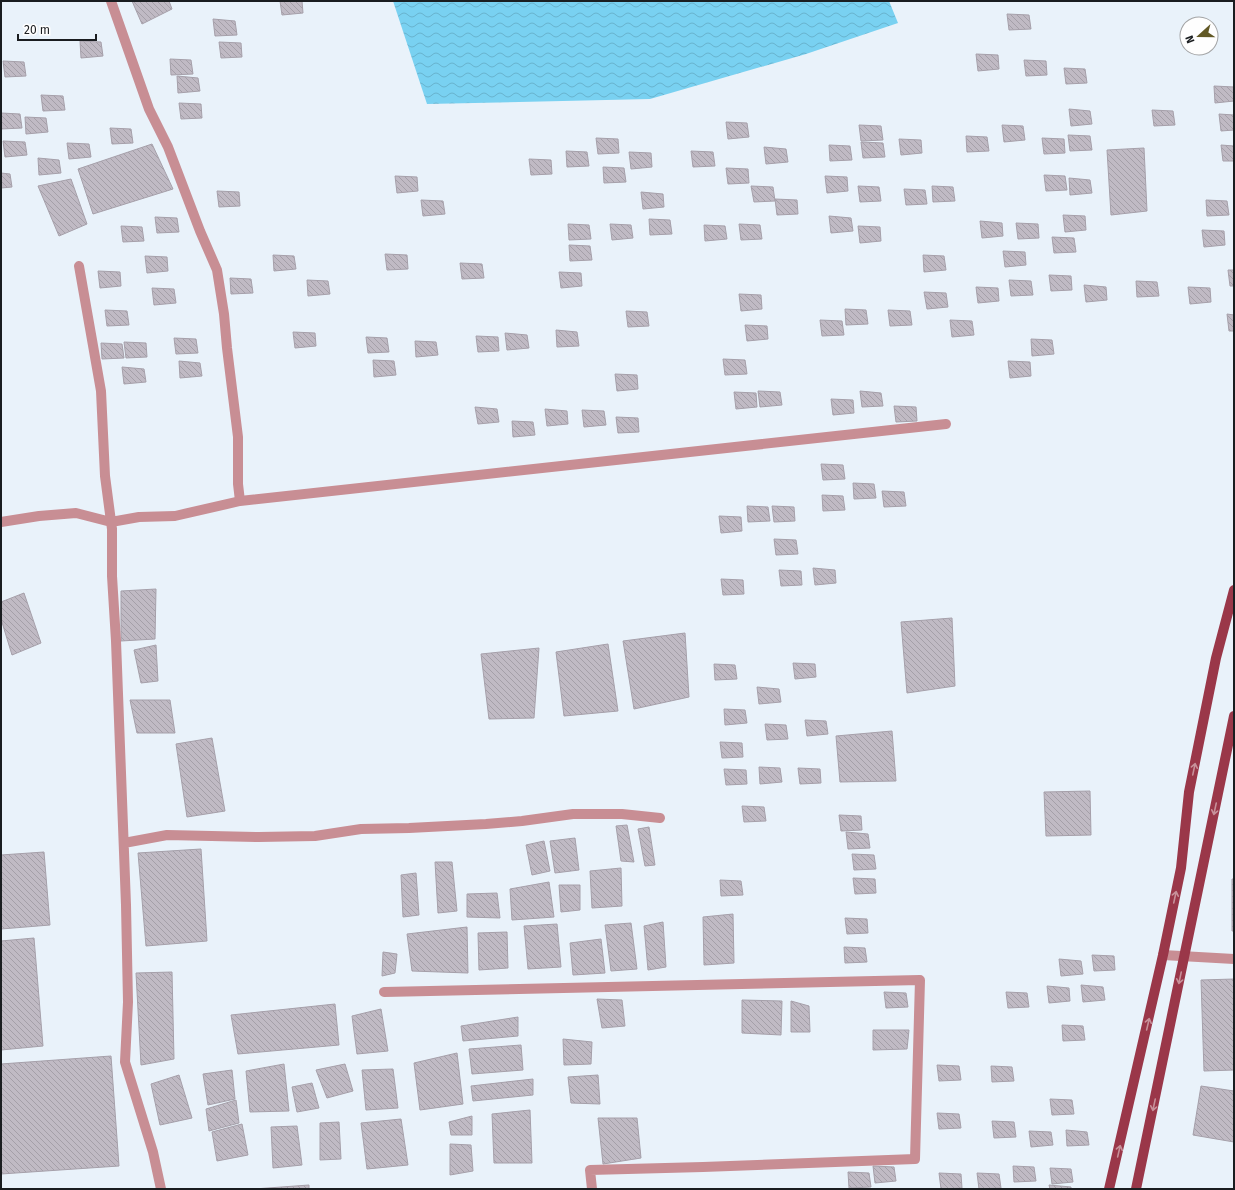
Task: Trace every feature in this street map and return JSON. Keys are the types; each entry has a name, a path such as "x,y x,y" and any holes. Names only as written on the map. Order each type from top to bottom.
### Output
{"main road":[{"path":"1109,1189 1163,955 1181,868 1189,792 1216,658 1234,590"},
{"path":"1136,1189 1234,716"}],"street":[{"path":"111,1 150,109 168,147 217,270 224,314 238,437 238,484 240,502"},
{"path":"79,266 101,391 105,476 111,522 126,905 128,1002 125,1062 153,1152 161,1189"},
{"path":"1,522 39,516 76,513 111,522 139,516 175,516 240,502 946,424"},
{"path":"124,843 167,835 259,837 315,836 361,829 486,824 574,814 622,814 660,818"},
{"path":"1163,955 1234,959"},
{"path":"384,992 920,980 915,1159 590,1170 592,1189"}],"water":[{"path":"393,1 889,1 898,23 806,54 650,99 427,104"}],"building":[{"path":"132,1 169,1 172,9 142,24"},
{"path":"280,1 302,1 303,13 282,15"},
{"path":"1007,14 1029,15 1031,29 1009,30"},
{"path":"213,19 235,21 237,35 215,36"},
{"path":"80,41 101,42 103,56 81,58"},
{"path":"219,42 241,43 242,57 221,58"},
{"path":"976,54 998,55 999,69 978,71"},
{"path":"170,59 191,60 193,74 171,75"},
{"path":"1024,60 1046,61 1047,75 1026,76"},
{"path":"3,61 24,62 26,76 5,77"},
{"path":"1064,68 1085,69 1087,83 1066,84"},
{"path":"177,76 198,78 200,91 178,93"},
{"path":"1214,86 1234,87 1234,101 1215,103"},
{"path":"41,95 63,96 65,110 43,111"},
{"path":"179,103 201,104 202,118 181,119"},
{"path":"1069,109 1090,111 1092,124 1071,126"},
{"path":"1152,110 1173,111 1175,125 1154,126"},
{"path":"1,113 20,114 22,128 1,129"},
{"path":"1219,114 1234,115 1234,130 1221,131"},
{"path":"25,117 46,118 48,132 26,134"},
{"path":"726,122 747,123 749,137 728,139"},
{"path":"859,125 881,126 883,140 861,141"},
{"path":"1002,125 1023,126 1025,140 1004,142"},
{"path":"110,128 131,129 133,143 112,144"},
{"path":"1068,135 1090,136 1092,150 1070,151"},
{"path":"966,136 987,137 989,151 967,152"},
{"path":"596,138 618,139 619,153 598,154"},
{"path":"1042,138 1064,139 1065,153 1044,154"},
{"path":"899,139 921,140 922,153 901,155"},
{"path":"3,141 25,142 27,155 5,157"},
{"path":"861,142 883,143 885,157 863,158"},
{"path":"67,143 89,144 91,157 69,159"},
{"path":"152,144 173,189 93,214 78,169"},
{"path":"829,145 850,146 852,160 830,161"},
{"path":"1221,145 1234,146 1234,161 1223,161"},
{"path":"764,147 786,149 788,162 766,164"},
{"path":"1144,148 1147,211 1111,215 1107,150"},
{"path":"566,151 587,152 589,166 567,167"},
{"path":"691,151 713,152 715,166 693,167"},
{"path":"629,152 651,153 652,167 631,169"},
{"path":"38,158 59,160 61,173 39,175"},
{"path":"529,159 551,160 552,174 531,175"},
{"path":"603,167 624,168 626,182 604,183"},
{"path":"726,168 748,169 749,183 728,184"},
{"path":"1,173 10,174 12,187 1,188"},
{"path":"1044,175 1065,176 1067,190 1046,191"},
{"path":"395,176 417,177 418,191 397,193"},
{"path":"825,176 847,177 848,191 827,193"},
{"path":"1069,178 1090,180 1092,193 1070,195"},
{"path":"71,179 87,224 59,236 38,186"},
{"path":"751,186 773,187 775,201 754,202"},
{"path":"858,186 879,187 881,201 860,202"},
{"path":"932,186 953,187 955,201 933,202"},
{"path":"904,189 925,190 927,204 906,205"},
{"path":"217,191 239,192 240,206 219,207"},
{"path":"641,192 663,194 664,207 643,209"},
{"path":"775,199 797,200 798,214 777,215"},
{"path":"421,200 443,201 445,214 423,216"},
{"path":"1206,200 1227,201 1229,215 1207,216"},
{"path":"1063,215 1085,216 1086,230 1065,232"},
{"path":"829,216 851,218 853,231 831,233"},
{"path":"155,217 177,218 179,232 157,233"},
{"path":"649,219 670,220 672,234 650,235"},
{"path":"980,221 1002,223 1003,236 982,238"},
{"path":"1016,223 1038,224 1039,238 1018,239"},
{"path":"568,224 589,225 591,239 569,240"},
{"path":"610,224 631,225 633,238 612,240"},
{"path":"739,224 760,225 762,239 741,240"},
{"path":"704,225 725,226 727,239 705,241"},
{"path":"121,226 142,227 144,241 123,242"},
{"path":"858,226 880,227 881,241 860,243"},
{"path":"1202,230 1224,231 1225,245 1204,247"},
{"path":"1052,237 1074,238 1076,252 1054,253"},
{"path":"569,245 590,246 592,260 570,261"},
{"path":"1003,251 1025,252 1026,265 1005,267"},
{"path":"385,254 407,255 408,269 387,270"},
{"path":"273,255 294,256 296,269 274,271"},
{"path":"923,255 944,256 946,270 924,272"},
{"path":"145,256 167,257 168,271 147,273"},
{"path":"460,263 482,264 484,278 462,279"},
{"path":"1228,270 1234,270 1234,286 1230,286"},
{"path":"98,271 120,272 121,286 100,288"},
{"path":"559,272 581,273 582,286 561,288"},
{"path":"1049,275 1071,276 1072,290 1051,291"},
{"path":"230,278 251,279 253,293 231,294"},
{"path":"307,280 328,281 330,294 308,296"},
{"path":"1009,280 1031,281 1033,295 1011,296"},
{"path":"1136,281 1157,282 1159,296 1137,297"},
{"path":"1084,285 1106,287 1107,300 1086,302"},
{"path":"976,287 998,288 999,301 978,303"},
{"path":"1188,287 1210,288 1211,302 1190,304"},
{"path":"152,288 174,289 176,303 154,305"},
{"path":"924,292 946,293 948,307 927,309"},
{"path":"739,294 761,295 762,309 741,311"},
{"path":"845,309 866,310 868,324 846,325"},
{"path":"105,310 127,311 129,325 107,326"},
{"path":"888,310 910,311 912,325 890,326"},
{"path":"626,311 647,312 649,326 628,327"},
{"path":"1227,314 1234,315 1234,331 1229,331"},
{"path":"820,320 842,321 844,335 822,336"},
{"path":"950,320 972,321 974,335 952,337"},
{"path":"745,325 767,326 768,339 747,341"},
{"path":"556,330 577,332 579,346 557,347"},
{"path":"293,332 315,333 316,346 295,348"},
{"path":"505,333 527,335 529,348 507,350"},
{"path":"476,336 498,337 499,351 478,352"},
{"path":"366,337 387,338 389,352 368,353"},
{"path":"174,338 196,339 198,353 176,354"},
{"path":"1031,339 1052,340 1054,354 1032,356"},
{"path":"415,341 436,342 438,355 416,357"},
{"path":"124,342 146,343 147,357 126,358"},
{"path":"101,343 122,344 124,358 102,359"},
{"path":"723,359 745,360 747,374 725,375"},
{"path":"373,360 394,361 396,375 374,377"},
{"path":"179,361 200,363 202,376 180,378"},
{"path":"1008,361 1030,362 1031,376 1010,378"},
{"path":"122,367 144,369 146,382 124,384"},
{"path":"615,374 637,375 638,389 617,391"},
{"path":"758,391 780,392 782,405 760,407"},
{"path":"860,391 881,393 883,406 862,407"},
{"path":"734,392 756,393 757,407 736,409"},
{"path":"831,399 853,400 854,413 833,415"},
{"path":"894,406 916,407 917,421 896,422"},
{"path":"475,407 497,409 499,422 478,424"},
{"path":"545,409 567,411 568,424 547,426"},
{"path":"582,410 604,411 606,425 584,427"},
{"path":"616,417 638,418 639,432 618,433"},
{"path":"512,421 533,422 535,435 513,437"},
{"path":"821,464 843,465 845,479 823,480"},
{"path":"853,483 874,484 876,498 854,499"},
{"path":"882,491 904,492 906,506 884,507"},
{"path":"822,495 843,496 845,510 823,511"},
{"path":"747,506 768,507 770,521 748,522"},
{"path":"772,506 794,507 795,521 774,522"},
{"path":"719,516 741,517 742,531 721,533"},
{"path":"774,539 796,540 798,554 776,555"},
{"path":"813,568 835,570 836,583 815,585"},
{"path":"779,570 801,571 802,585 781,586"},
{"path":"721,579 743,580 744,594 723,595"},
{"path":"156,589 155,639 121,641 121,591"},
{"path":"24,593 41,643 12,655 1,619 1,602"},
{"path":"952,618 955,686 907,693 901,622"},
{"path":"685,633 689,697 634,709 623,641"},
{"path":"608,644 618,711 564,716 556,652"},
{"path":"156,645 158,681 141,683 134,650"},
{"path":"539,648 534,718 489,719 481,654"},
{"path":"793,663 815,664 816,677 795,679"},
{"path":"714,664 735,665 737,679 715,680"},
{"path":"757,687 779,689 781,702 759,704"},
{"path":"130,700 170,700 175,733 137,733"},
{"path":"724,709 745,710 747,723 725,725"},
{"path":"805,720 826,721 828,734 807,736"},
{"path":"765,724 786,725 788,739 767,740"},
{"path":"892,731 896,781 840,782 836,736"},
{"path":"212,738 225,811 187,817 176,744"},
{"path":"720,742 742,743 743,757 722,758"},
{"path":"759,767 780,768 782,782 760,784"},
{"path":"798,768 820,769 821,783 800,784"},
{"path":"724,769 746,770 747,784 726,785"},
{"path":"1090,791 1091,835 1046,836 1044,792"},
{"path":"742,806 764,807 766,821 744,822"},
{"path":"839,815 861,816 862,830 841,831"},
{"path":"627,825 634,862 621,861 616,826"},
{"path":"649,827 655,865 645,866 638,829"},
{"path":"846,832 868,834 870,848 848,849"},
{"path":"575,838 579,870 555,873 550,841"},
{"path":"544,841 550,871 532,875 526,845"},
{"path":"201,849 207,941 146,946 138,853"},
{"path":"44,852 50,925 1,929 1,855"},
{"path":"852,854 874,855 876,869 854,870"},
{"path":"435,862 452,862 457,911 438,913"},
{"path":"621,868 622,906 592,908 590,871"},
{"path":"416,873 419,915 403,917 401,875"},
{"path":"853,878 875,879 876,893 855,894"},
{"path":"1232,879 1234,879 1234,931 1232,931"},
{"path":"720,880 741,881 743,895 721,896"},
{"path":"549,882 554,917 512,920 510,889"},
{"path":"559,885 580,885 580,910 561,912"},
{"path":"497,893 500,918 467,917 467,894"},
{"path":"733,914 734,963 704,965 703,917"},
{"path":"845,918 867,919 868,933 847,934"},
{"path":"663,922 666,967 648,970 644,926"},
{"path":"631,923 637,969 611,971 605,925"},
{"path":"557,924 561,967 528,969 524,926"},
{"path":"467,927 468,973 412,971 407,934"},
{"path":"507,932 508,968 479,970 478,933"},
{"path":"34,938 43,1046 1,1050 1,941"},
{"path":"601,939 605,973 573,975 570,943"},
{"path":"844,947 865,948 867,962 845,963"},
{"path":"383,952 397,954 395,973 382,976"},
{"path":"1092,955 1114,956 1115,970 1094,971"},
{"path":"1059,959 1081,961 1083,974 1061,976"},
{"path":"172,972 174,1059 141,1065 136,973"},
{"path":"1234,979 1234,1070 1204,1071 1201,980"},
{"path":"1081,985 1103,987 1105,1000 1083,1002"},
{"path":"1047,986 1069,988 1070,1001 1049,1003"},
{"path":"884,992 906,993 908,1007 886,1008"},
{"path":"1006,992 1027,993 1029,1007 1008,1008"},
{"path":"597,999 622,1000 625,1026 602,1028"},
{"path":"742,1000 782,1001 781,1035 742,1033"},
{"path":"791,1001 809,1006 810,1032 791,1032"},
{"path":"335,1004 339,1045 238,1054 231,1015"},
{"path":"381,1009 388,1051 357,1054 352,1016"},
{"path":"518,1017 518,1036 463,1041 461,1026"},
{"path":"1062,1025 1083,1026 1085,1040 1063,1041"},
{"path":"873,1030 909,1030 907,1049 873,1050"},
{"path":"563,1039 592,1042 591,1064 564,1065"},
{"path":"521,1045 523,1070 472,1074 469,1049"},
{"path":"457,1053 463,1104 420,1110 414,1063"},
{"path":"111,1056 119,1166 1,1174 1,1064"},
{"path":"284,1064 289,1111 250,1112 246,1071"},
{"path":"345,1064 353,1091 327,1098 316,1070"},
{"path":"937,1065 959,1066 961,1080 939,1081"},
{"path":"991,1066 1012,1067 1014,1081 992,1082"},
{"path":"393,1069 398,1108 366,1110 362,1070"},
{"path":"232,1070 235,1099 208,1105 203,1074"},
{"path":"179,1075 192,1118 160,1125 151,1084"},
{"path":"598,1075 600,1104 571,1103 568,1077"},
{"path":"533,1079 533,1095 473,1101 471,1086"},
{"path":"312,1083 319,1108 297,1112 292,1087"},
{"path":"1201,1086 1234,1091 1234,1142 1193,1135"},
{"path":"1050,1099 1072,1100 1074,1114 1052,1115"},
{"path":"236,1100 239,1123 209,1131 206,1109"},
{"path":"530,1110 532,1163 494,1163 492,1114"},
{"path":"937,1113 959,1114 961,1128 939,1129"},
{"path":"472,1116 472,1135 451,1135 449,1122"},
{"path":"598,1118 637,1118 641,1158 603,1164"},
{"path":"401,1119 408,1165 367,1169 361,1123"},
{"path":"992,1121 1014,1122 1016,1137 994,1138"},
{"path":"339,1122 341,1159 320,1160 320,1123"},
{"path":"242,1124 248,1155 217,1161 212,1132"},
{"path":"297,1126 302,1165 273,1168 271,1127"},
{"path":"1066,1130 1087,1132 1089,1145 1067,1146"},
{"path":"1029,1131 1051,1132 1053,1145 1031,1147"},
{"path":"450,1144 471,1145 473,1171 450,1175"},
{"path":"873,1166 894,1167 896,1181 875,1183"},
{"path":"1013,1166 1034,1167 1036,1181 1014,1182"},
{"path":"1050,1168 1071,1169 1073,1182 1052,1184"},
{"path":"848,1172 869,1173 871,1187 849,1188"},
{"path":"939,1173 961,1174 962,1188 941,1189"},
{"path":"977,1173 999,1174 1001,1188 979,1189"},
{"path":"309,1185 309,1189 254,1189"},
{"path":"1049,1185 1071,1187 1071,1189 1050,1189"}]}
